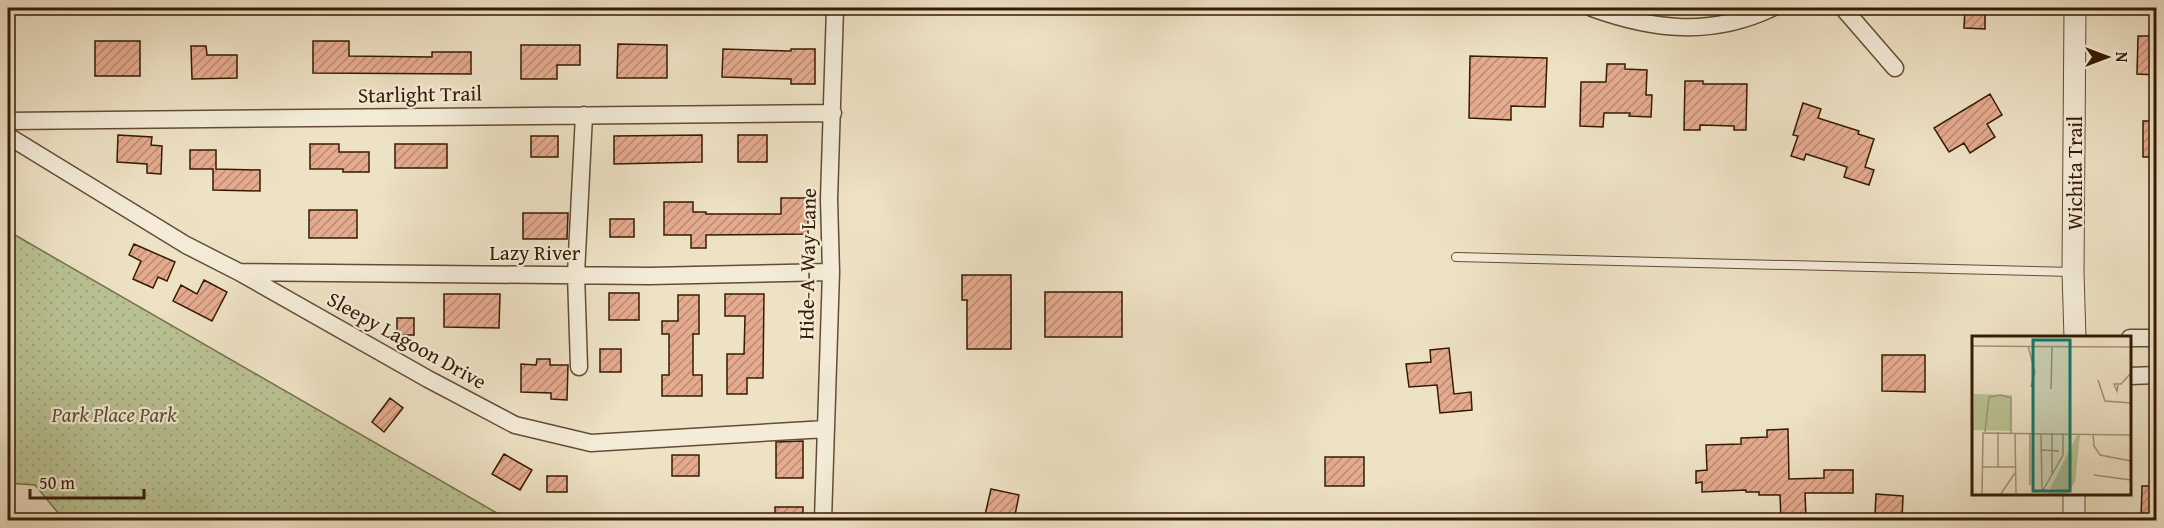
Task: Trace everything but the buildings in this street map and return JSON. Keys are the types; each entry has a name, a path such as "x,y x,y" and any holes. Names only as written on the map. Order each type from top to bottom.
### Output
{"street":[{"name":"Hide-A-Way Lane","path":"823,520 831,272 829,199 835,8"},
{"path":"1592,8 1642,23 1685,27 1732,21 1772,8"},
{"path":"1844,8 1895,68"},
{"name":"Wichita Trail","path":"2074,8 2075,336"},
{"name":"Starlight Trail","path":"8,121 833,113"},
{"path":"579,367 576,274 584,115"},
{"name":"Sleepy Lagoon Drive","path":"8,136 166,233 515,425 591,443 826,429"},
{"name":"Lazy River","path":"239,272 650,276 831,272"},
{"path":"2131,338 2157,338"},
{"path":"2131,376 2157,375"},
{"path":"2074,495 2074,520"}],"lane":[{"path":"1456,257 2073,272"}],"green space":[{"name":"Park Place Park","path":"8,231 509,520 64,520 35,485 8,483"}]}
